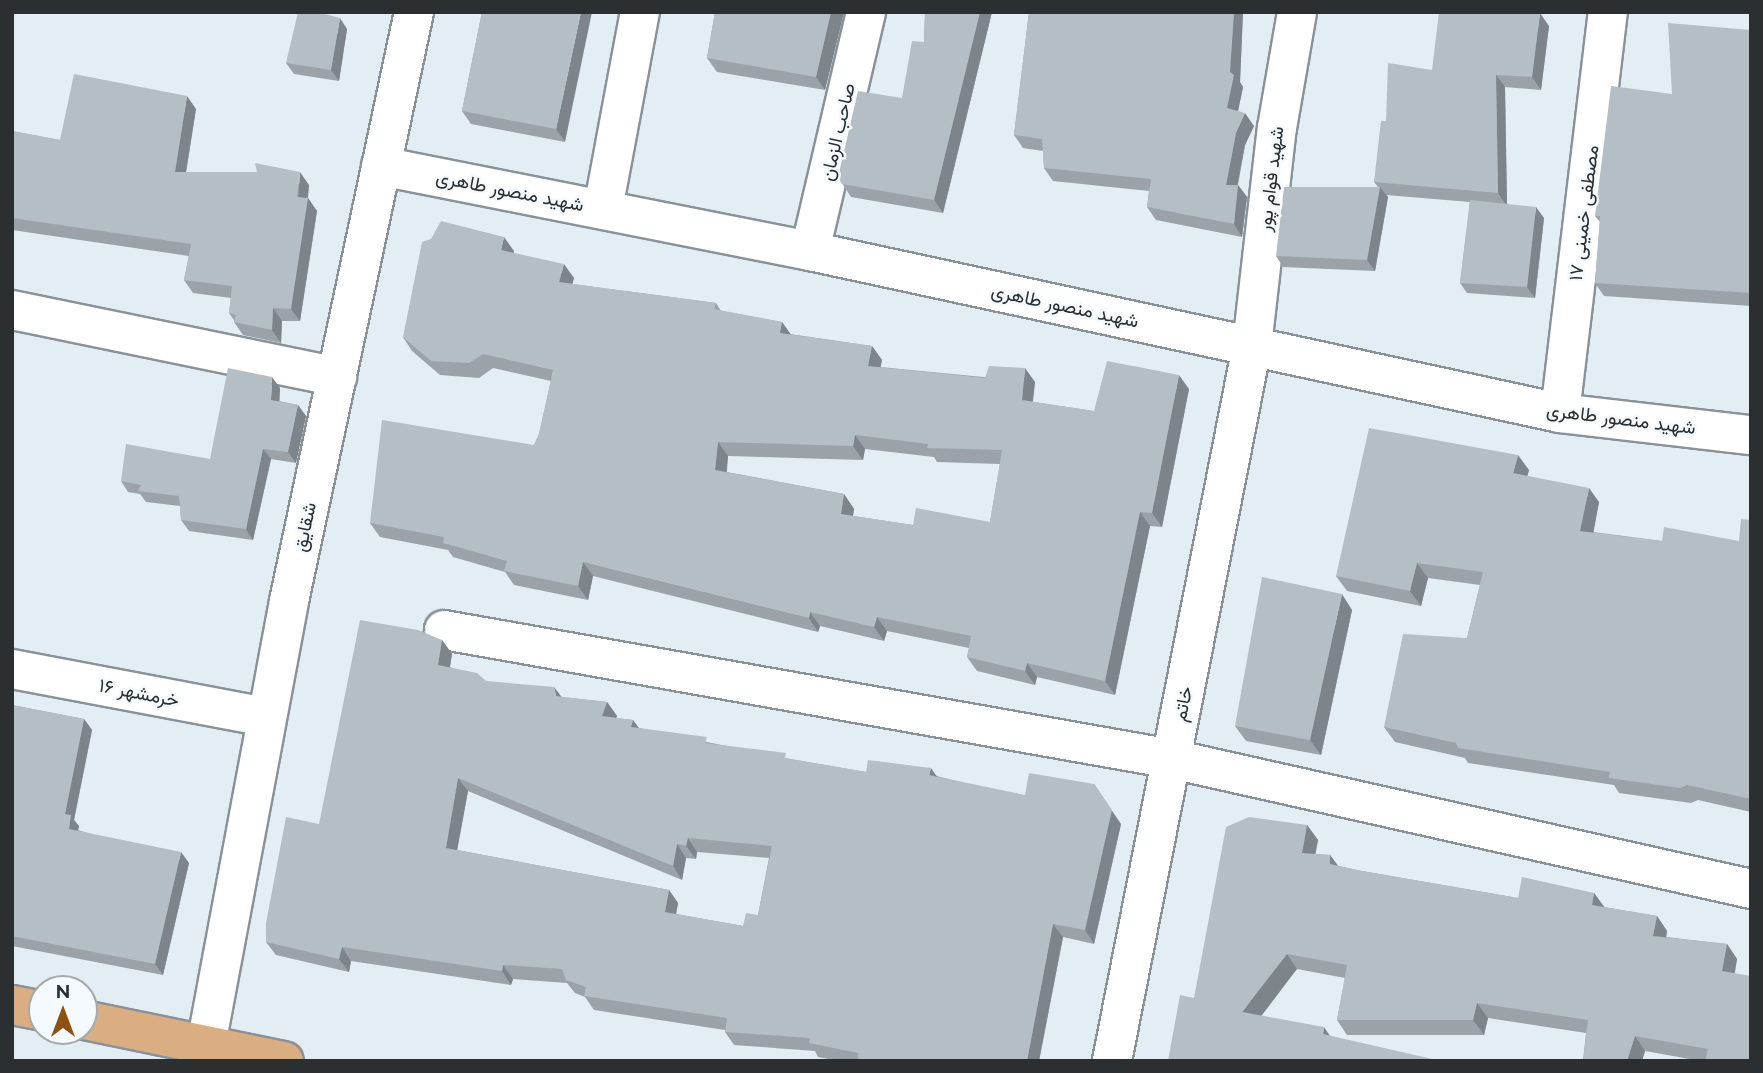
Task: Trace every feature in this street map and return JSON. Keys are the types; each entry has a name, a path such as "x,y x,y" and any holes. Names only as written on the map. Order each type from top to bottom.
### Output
{"main road":[{"path":"98,1023 284,1061"}],"street":[{"name":"شقایق","path":"206,1045 267,718 414,12"},
{"path":"603,209 640,12"},
{"name":"صاحب الزمان","path":"810,251 866,12"},
{"name":"شهید قوام پور","path":"1252,346 1277,128 1297,12"},
{"name":"مصطفی خمینی ۱۷","path":"1560,413 1608,12"},
{"name":"شهید منصور طاهری","path":"382,166 810,251 1560,413 1751,435"},
{"path":"12,310 337,377"},
{"name":"خاتم","path":"1112,1061 1252,346"},
{"path":"444,630 1172,759 1751,889"},
{"name":"خرمشهر ۱۶","path":"12,669 267,718"}],"building":[{"path":"298,12 317,12 340,18 331,70 286,63"},
{"path":"482,12 581,12 556,129 462,111"},
{"path":"715,12 831,12 816,77 707,58"},
{"path":"925,12 980,12 934,200 842,184 838,177 858,91 902,98 912,41 924,42"},
{"path":"1029,12 1234,12 1230,72 1234,75 1227,108 1245,113 1236,133 1226,185 1238,185 1234,224 1147,207 1151,179 1044,168 1042,139 1014,135"},
{"path":"1439,12 1540,13 1532,77 1496,75 1498,193 1374,182 1381,121 1386,121 1388,63 1432,70"},
{"path":"1668,23 1751,30 1751,293 1595,283 1600,216 1595,216 1611,86 1672,94"},
{"path":"74,74 187,96 175,172 257,172 255,163 300,172 297,197 308,198 291,309 273,308 272,330 234,322 236,315 229,313 232,286 184,280 191,244 12,218 12,131 60,140"},
{"path":"1284,187 1380,187 1367,260 1276,256"},
{"path":"1470,200 1536,207 1527,287 1460,283"},
{"path":"441,221 504,237 501,250 564,264 559,282 716,303 714,309 782,322 780,333 872,346 868,366 985,378 989,366 1025,368 1022,400 1094,411 1107,361 1179,375 1152,513 1140,512 1105,681 1027,663 1025,671 967,657 971,636 877,617 874,627 810,612 809,618 583,562 578,586 504,571 507,561 443,543 444,537 370,523 382,420 534,445 539,434 553,370 483,354 469,363 431,361 403,337 422,242 431,239","holes":["855,435 928,444 927,448 1002,450 990,522 916,508 913,525 841,514 844,494 715,470 718,442 853,446"]},
{"path":"228,368 272,377 271,400 298,405 288,452 263,449 246,529 181,520 179,496 138,491 141,485 121,481 126,444 210,459"},
{"path":"1369,428 1518,455 1513,473 1589,488 1580,531 1662,541 1664,527 1739,541 1741,519 1751,520 1751,799 1687,785 1680,788 1609,778 1610,772 1458,748 1456,743 1384,727 1403,634 1467,638 1483,572 1417,563 1410,591 1336,576"},
{"path":"1262,577 1342,594 1310,740 1235,726"},
{"path":"360,620 418,630 442,640 438,665 477,673 486,681 554,687 556,696 607,702 602,716 633,720 631,727 707,737 705,743 786,753 785,758 866,772 868,760 931,768 929,775 1025,795 1029,773 1094,784 1112,810 1085,930 1053,924 1027,1061 866,1061 858,1059 858,1053 809,1043 810,1038 725,1032 727,1018 584,996 586,987 566,980 562,969 503,965 502,971 342,947 339,959 266,942 266,923 286,817 319,824","holes":["458,778 673,866 677,844 686,846 688,838 772,846 758,915 746,913 743,926 665,912 669,890 446,848"]},
{"path":"12,705 84,719 65,814 71,815 69,829 181,852 155,964 12,936"},
{"path":"1249,817 1307,825 1302,853 1330,855 1330,864 1518,898 1522,877 1594,893 1592,905 1657,916 1653,936 1727,944 1722,971 1751,976 1751,1061 1705,1061 1708,1049 1635,1036 1627,1061 1583,1061 1588,1020 1477,1003 1473,1020 1337,1020 1347,965 1287,954 1242,1012 1324,1027 1323,1034 1441,1061 1168,1061 1180,995 1194,998 1226,827"}]}
